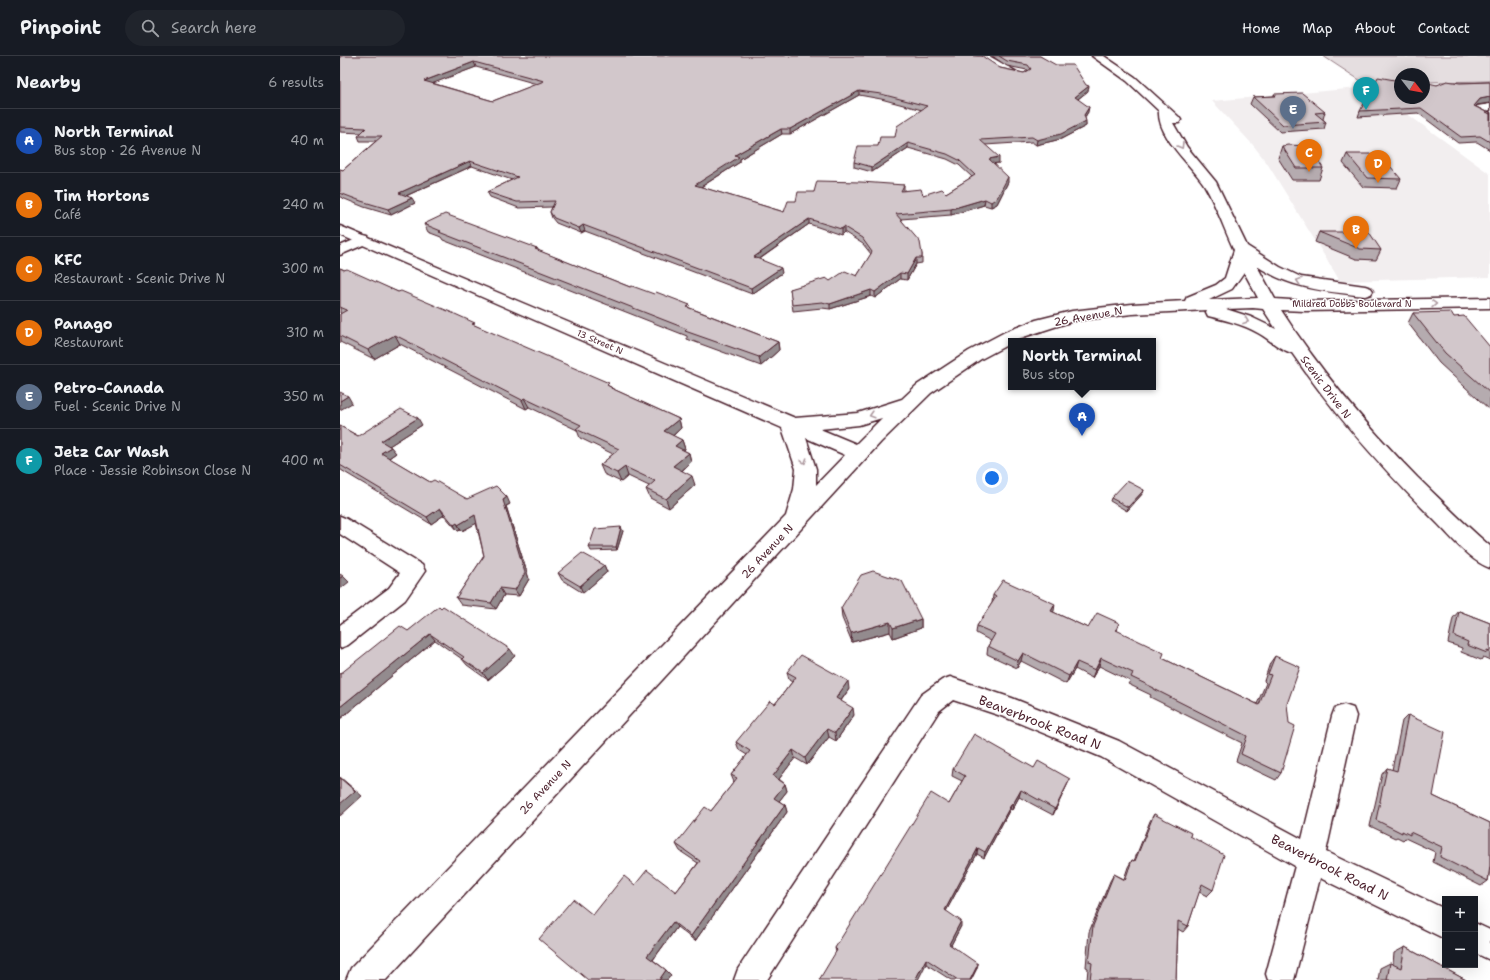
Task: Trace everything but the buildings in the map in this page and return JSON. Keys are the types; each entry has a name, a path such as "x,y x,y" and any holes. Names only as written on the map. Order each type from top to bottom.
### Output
{"main road":[{"name":"Scenic Drive N","path":"1097,56 1136,82 1164,112 1166,122 1194,167 1209,182 1269,303 1301,355 1344,412 1376,448 1433,506 1490,558"},
{"name":"13 Street N","path":"340,230 791,425 860,453"},
{"path":"1181,306 1221,289 1230,282 1234,277 1242,249 1278,272 1296,280 1317,286 1365,291"},
{"name":"Mildred Dobbs Boulevard N","path":"1269,303 1301,295 1365,291 1490,290"},
{"name":"Mildred Dobbs Boulevard N","path":"1269,303 1305,306 1490,302"},
{"name":"26 Avenue N","path":"364,980 860,453 910,403 946,373 1011,336 1042,324 1072,316 1102,312 1181,306 1269,303"},
{"path":"1181,306 1224,314 1253,323 1277,335 1301,355"},
{"path":"793,524 806,492 808,475 806,464 791,425 859,419 910,403"}],"street":[{"path":"983,56 1003,70 1024,73"},
{"path":"1490,107 1481,108 1478,111 1490,117"},
{"path":"340,251 363,240"},
{"path":"340,524 414,571 397,594 340,638"},
{"name":"Beaverbrook Road N","path":"749,980 930,703 950,688 1012,709 1110,749 1312,859 1442,923"},
{"path":"1281,974 1312,859 1344,716"},
{"path":"1478,939 1490,945"}],"shaded area":[{"path":"1323,56 1490,56 1490,81 1430,82 1430,68 1394,68 1394,82 1361,81"},
{"path":"1370,87 1490,174 1490,277 1340,281 1267,163 1253,145 1212,101"}],"place":[{"name":"Jetz Car Wash","path":"1366,110"},
{"name":"Petro-Canada","path":"1293,129"},
{"name":"KFC","path":"1309,172"},
{"name":"Panago","path":"1378,183"},
{"name":"Tim Hortons","path":"1356,249"},
{"name":"North Terminal","path":"1082,436"}]}
